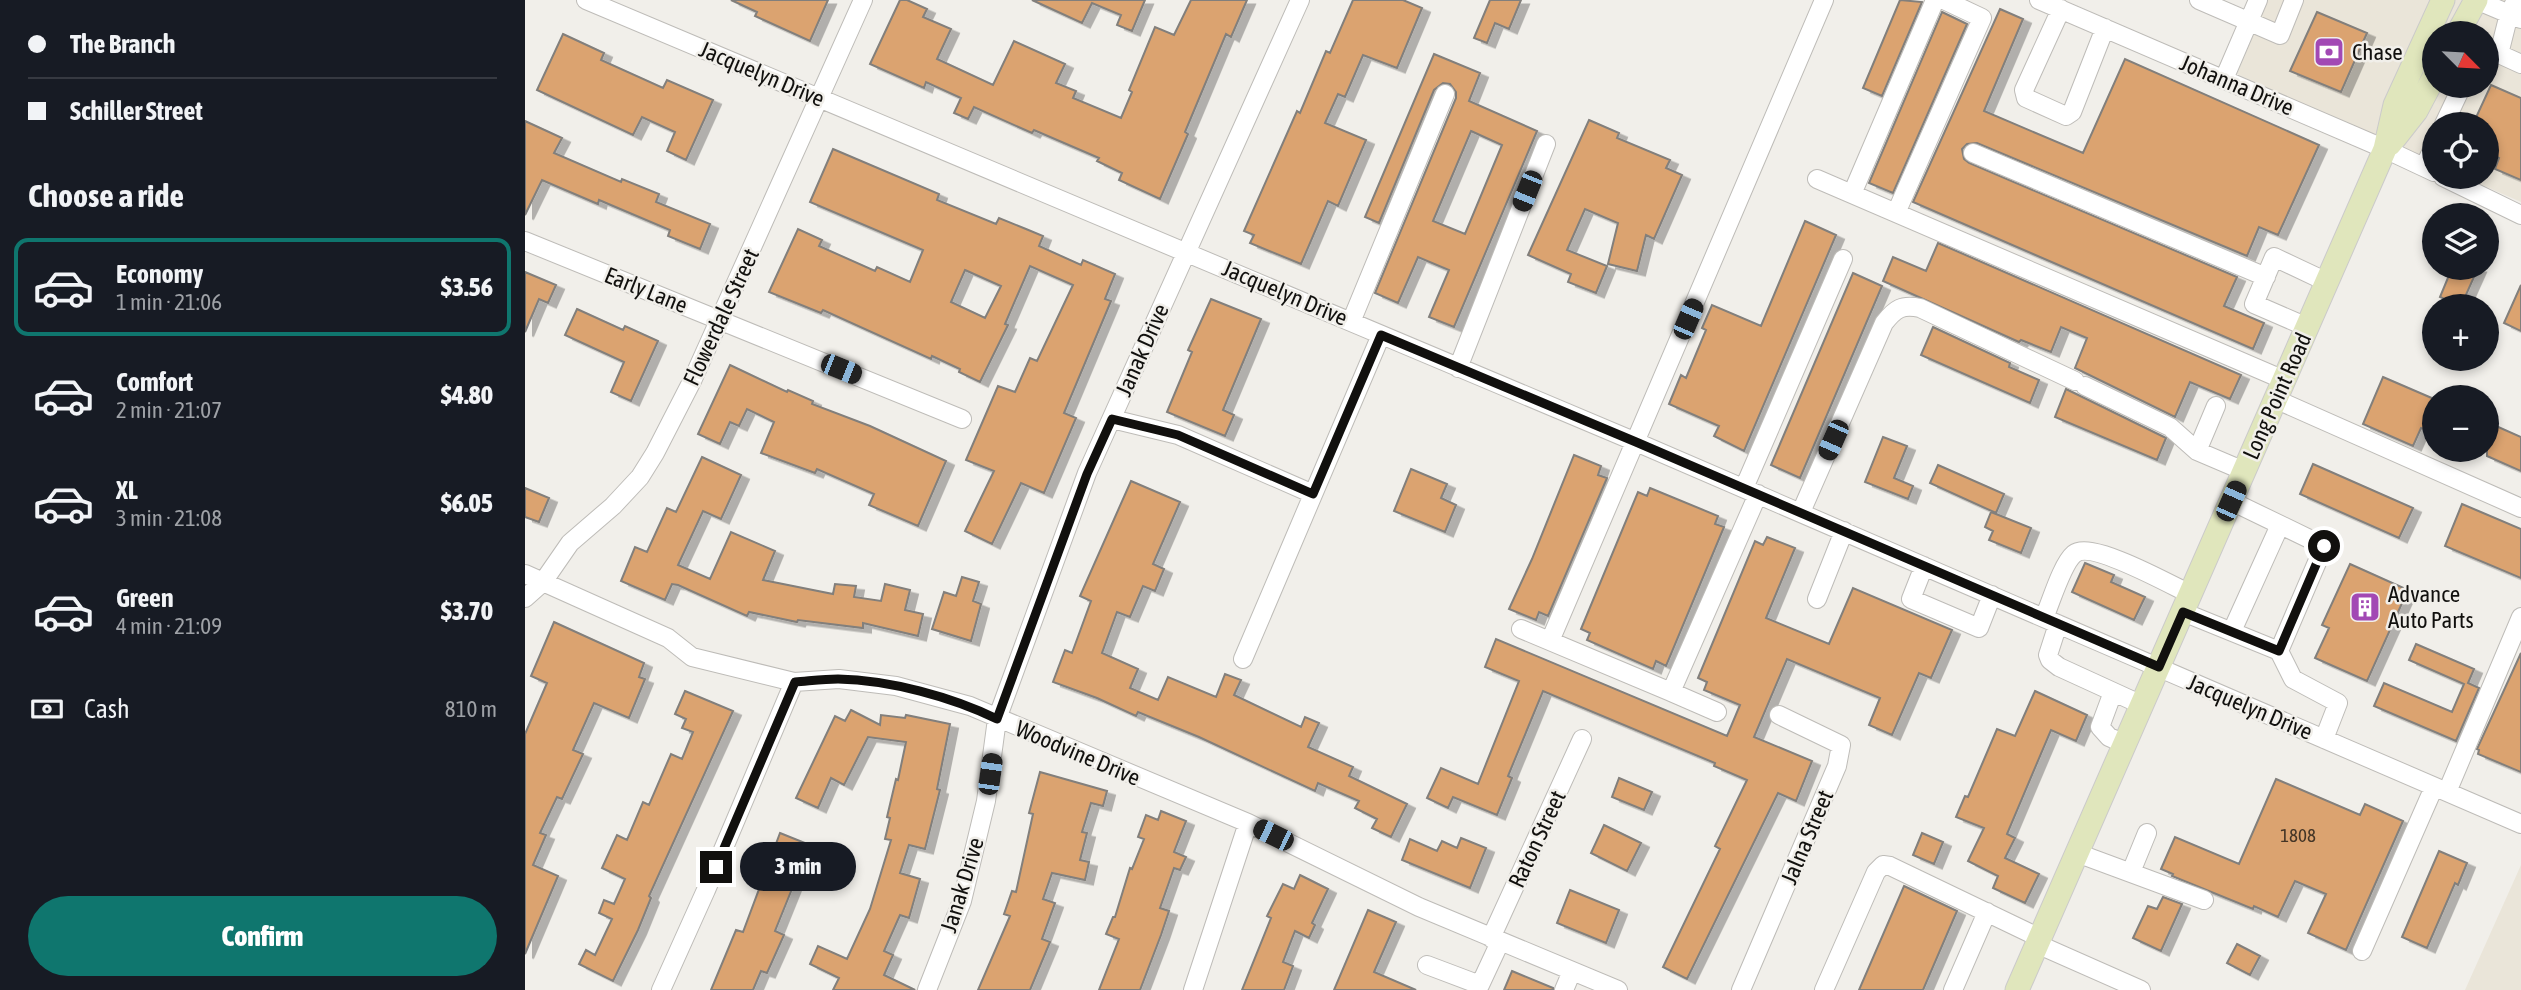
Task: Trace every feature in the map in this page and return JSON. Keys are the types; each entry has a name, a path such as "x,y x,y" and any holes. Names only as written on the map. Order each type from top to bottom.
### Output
{"main road":[{"name":"Long Point Road","path":"2017,990 2385,149 2395,105 2443,0"},
{"path":"2465,21 2476,0"},
{"name":"Long Point Road","path":"2385,149 2423,98"}],"street":[{"name":"Jacquelyn Drive","path":"586,0 1801,512 2521,824"},
{"name":"Flowerdale Street","path":"525,598 543,582 570,543 613,506 639,477 655,453 692,381 863,0"},
{"name":"Janak Drive","path":"927,990 962,901 986,801 997,719 1087,474 1300,0"},
{"path":"1550,641 1824,0"},
{"path":"1852,194 1935,0"},
{"path":"1896,213 1982,18 1944,0"},
{"name":"Johanna Drive","path":"2039,0 2422,167"},
{"path":"2199,0 2280,35 2294,0"},
{"path":"2224,79 2258,0"},
{"path":"2476,0 2515,11 2499,42"},
{"path":"2060,9 2024,90 2026,98 2066,116 2072,112 2105,29"},
{"path":"2499,56 2521,64"},
{"path":"1351,322 1445,94"},
{"path":"1458,368 1546,144"},
{"path":"1973,153 2266,277"},
{"path":"1817,179 2280,389 2521,508"},
{"path":"2468,189 2521,215"},
{"name":"Early Lane","path":"525,241 962,419"},
{"path":"2307,327 2255,303 2274,257 2327,282"},
{"path":"1671,692 1843,259"},
{"path":"1801,512 1884,323 1895,310 1907,305 1920,308 2170,427 2197,451 2244,471"},
{"path":"1243,659 1381,335"},
{"path":"2197,451 2216,406"},
{"path":"1112,419 1178,435 1313,494"},
{"path":"2231,501 2324,546 2279,651"},
{"path":"2232,631 2280,525"},
{"path":"1817,599 1844,531"},
{"path":"2142,705 2059,667 2048,655 2051,621 2067,563 2081,550 2103,554 2232,631 2279,651 2293,679 2338,703 2323,739"},
{"path":"1924,566 1911,599 1967,624 1979,628 1992,595"},
{"name":"Woodvine Drive","path":"525,574 668,638 692,657 795,682 839,679 896,686 970,706 1248,823 1419,907 1618,990"},
{"path":"2362,951 2521,617"},
{"path":"1521,629 1717,712"},
{"path":"661,990 795,682"},
{"path":"2113,692 2101,726 2104,733 2125,744"},
{"name":"Jalna Street","path":"1741,990 1837,766 1841,745 1779,715"},
{"name":"Raton Street","path":"1427,965 1480,985 1496,940 1582,739"},
{"path":"1193,990 1248,823"},
{"path":"2131,872 2147,832"},
{"path":"2077,853 2204,900"},
{"path":"1824,990 1876,872 1883,865 1987,912 2039,941 2141,990"},
{"path":"1953,990 1987,912"},
{"path":"1564,990 1572,971"}],"shaded area":[{"path":"2268,0 2521,0 2521,202 2491,189 2499,189 2499,112 2422,112 2422,159 2237,74"},
{"path":"2521,865 2521,990 2465,990"}],"building":[{"path":"731,0 828,0 810,41 755,16 757,12"},
{"path":"900,0 907,0 927,9 923,17 951,29 937,59 993,85 1014,41 1065,64 1056,83 1076,91 1073,98 1121,118 1132,92 1129,90 1155,27 1174,35 1191,0 1247,0 1231,37 1226,34 1160,199 1119,180 1122,173 1097,161 1099,158 1034,130 1032,133 974,107 968,119 954,113 961,98 926,82 924,88 870,64"},
{"path":"1032,0 1145,0 1132,31 1117,25 1121,15 1092,3 1082,23"},
{"path":"1353,0 1403,0 1422,8 1397,68 1363,55 1345,97 1338,94 1325,123 1366,140 1338,206 1328,201 1301,264 1250,243 1254,235 1244,231 1297,111 1300,113 1326,51 1330,53"},
{"path":"1490,0 1521,0 1509,29 1495,23 1487,43 1474,38"},
{"path":"1900,0 1922,2 1882,96 1863,88"},
{"path":"2000,9 2023,19 1984,111 2083,153 2125,59 2319,145 2278,235 2259,227 2247,256 1977,143 1967,144 1962,149 1964,159 1969,163 2237,277 2224,306 2264,323 2253,349 1913,202"},
{"path":"1942,12 1967,24 1893,193 1869,183"},
{"name":"Chase","path":"2317,12 2367,33 2341,92 2290,71"},
{"path":"563,34 604,53 601,60 663,88 667,80 713,100 686,160 667,151 675,132 642,117 633,135 537,90"},
{"path":"1434,54 1480,73 1469,101 1537,131 1454,327 1429,317 1449,270 1418,257 1398,303 1375,293 1456,98 1456,92 1450,84 1443,83 1434,90 1379,223 1365,217","holes":["1471,131 1502,145 1465,234 1433,221"]},
{"path":"2499,88 2521,98 2521,180 2499,171 2499,112 2479,112 2485,98 2499,98"},
{"path":"1589,120 1619,133 1617,138 1670,160 1666,168 1682,175 1654,239 1646,235 1637,271 1608,264 1618,223 1585,209 1567,250 1607,266 1596,293 1568,282 1571,274 1528,255"},
{"path":"525,121 562,138 554,153 621,182 622,179 659,194 656,202 710,224 700,249 668,236 670,230 599,200 598,204 542,180 525,215"},
{"path":"833,149 939,194 937,200 996,224 999,218 1043,236 1039,246 1081,265 1083,260 1115,274 1105,299 1111,301 1064,413 1076,418 1044,493 1021,483 992,544 965,531 994,471 966,460 998,386 1015,392 1030,358 1037,361 1073,285 1030,266 1005,324 1008,325 980,382 932,356 931,359 823,310 821,313 769,292 798,229 822,240 819,246 875,271 877,267 910,282 923,250 810,202","holes":["965,270 1001,286 985,318 951,302"]},
{"path":"1805,221 1836,235 1744,451 1714,436 1719,426 1669,404 1681,375 1686,378 1706,330 1702,328 1712,305 1761,326"},
{"path":"1938,243 2241,375 2230,399 2190,382 2175,417 2075,368 2087,338 2061,327 2051,352 2021,340 2019,342 1883,281 1893,257 1926,271"},
{"path":"525,272 556,285 548,303 539,299 525,332"},
{"path":"1853,273 1882,286 1800,478 1771,465"},
{"path":"2447,280 2473,280 2466,294 2441,294"},
{"path":"2521,285 2521,331 2504,323"},
{"path":"1211,299 1261,319 1223,410 1234,415 1225,436 1167,412 1192,352 1188,350"},
{"path":"577,309 623,330 625,326 658,341 631,401 611,392 624,362 565,335"},
{"path":"1933,327 2010,363 2009,367 2039,380 2030,403 1921,355"},
{"path":"730,365 813,401 812,404 870,426 946,461 918,526 869,505 874,494 817,469 815,473 761,453 774,422 747,409 739,426 730,422 720,444 698,434"},
{"path":"2383,377 2422,394 2422,428 2413,446 2363,424"},
{"path":"2066,389 2166,438 2157,460 2055,417"},
{"path":"2499,427 2521,437 2521,471 2499,461"},
{"path":"1883,437 1907,446 1894,478 1913,486 1908,499 1865,482"},
{"path":"1574,455 1601,466 1598,475 1607,478 1548,616 1539,612 1536,620 1509,609"},
{"path":"702,457 741,475 721,519 703,511 678,565 710,579 731,532 775,551 763,580 833,594 835,584 856,586 854,597 881,601 885,584 910,590 905,610 923,614 918,636 863,623 863,628 797,622 749,612 747,616 678,585 672,584 665,600 621,581 635,547 647,552 667,508 676,512"},
{"path":"2313,464 2413,508 2399,538 2300,494"},
{"path":"1938,465 2004,494 1996,513 1930,483"},
{"path":"1411,469 1447,484 1441,498 1456,505 1445,532 1394,511"},
{"path":"1131,481 1180,502 1153,564 1164,569 1155,591 1143,586 1130,617 1117,612 1102,653 1138,669 1130,688 1158,700 1168,677 1216,697 1225,674 1241,680 1234,695 1301,727 1305,717 1319,723 1308,747 1353,767 1349,776 1407,804 1391,837 1372,828 1377,819 1355,808 1359,801 1318,783 1315,791 1199,737 1138,712 1136,716 1053,682 1065,650 1072,653 1091,601 1080,596"},
{"path":"525,488 549,498 539,522 525,517"},
{"path":"1650,488 1718,516 1715,524 1724,527 1666,666 1656,661 1653,669 1587,640 1590,633 1581,629 1638,492 1647,496"},
{"path":"2462,504 2521,529 2521,578 2445,546"},
{"path":"1991,512 2031,528 2021,553 1989,540 1993,531 1985,527"},
{"path":"1767,537 1795,548 1766,618 1829,644 1853,588 1952,630 1931,678 1919,673 1892,735 1869,725 1880,698 1787,659 1754,737 1812,761 1796,801 1778,793 1687,979 1663,967 1720,849 1715,846 1747,780 1714,766 1715,763 1543,691 1508,776 1512,778 1497,815 1453,797 1448,808 1427,798 1441,768 1478,784 1519,681 1485,667 1496,639 1727,736 1740,705 1704,690 1707,682 1698,678 1755,541 1763,545"},
{"path":"2085,563 2114,575 2111,582 2145,597 2134,620 2072,592"},
{"name":"Advance Auto Parts","path":"2350,564 2408,590 2367,681 2315,658 2329,628 2322,625"},
{"path":"962,577 979,582 973,601 981,604 971,641 932,629 944,592 956,596"},
{"path":"554,622 644,663 639,677 645,679 629,718 594,703 573,750 583,754 562,799 557,797 540,833 546,835 533,865 558,876 525,954 525,734 547,683 531,676"},
{"path":"2416,644 2474,669 2468,683 2479,688 2456,741 2374,706 2384,683 2452,712 2464,684 2409,660"},
{"path":"2521,653 2521,772 2478,754 2477,749"},
{"path":"685,691 733,711 649,896 651,898 638,930 613,981 579,964 586,950 595,955 612,919 599,913 604,900 614,904 625,879 602,868 617,835 627,840 643,802 649,805 671,754 682,759 693,732 682,728 686,719 675,714"},
{"path":"2035,691 2087,715 2076,741 2051,730 2007,834 2015,838 2005,858 2039,874 2025,903 1993,888 1998,876 1968,861 1984,828 1956,817 1965,796 1968,797 1997,729 2015,736"},
{"path":"851,710 880,725 881,715 905,718 906,715 950,724 937,789 940,790 925,849 909,845 900,873 920,879 909,918 900,915 884,951 893,955 884,975 915,990 833,990 839,978 810,964 818,946 847,959 870,909 891,840 885,839 890,818 887,817 906,742 868,737 844,785 831,778 818,808 796,798 835,716 845,721"},
{"path":"1040,772 1107,791 1103,806 1091,803 1082,832 1087,833 1080,860 1089,862 1085,880 1052,873 1043,899 1055,903 1042,939 1050,942 1030,990 978,990 1010,916 1004,914 1012,891 1016,892 1033,814 1029,813"},
{"path":"1619,778 1652,792 1644,810 1612,797"},
{"path":"2276,779 2360,815 2365,804 2403,821 2346,950 2308,933 2326,894 2295,881 2278,917 2172,876 2173,874 2161,869 2175,837 2239,864"},
{"path":"1161,811 1186,821 1174,852 1186,857 1180,870 1174,868 1160,908 1169,911 1161,935 1140,990 1099,990 1119,939 1106,934 1115,917 1130,868 1132,869 1144,839 1138,837 1146,815 1158,820"},
{"path":"1604,825 1641,843 1627,871 1591,853"},
{"path":"780,833 815,847 803,876 798,874 775,931 784,935 767,973 761,971 753,990 711,990 736,930 743,932"},
{"path":"1922,833 1943,842 1934,864 1913,855"},
{"path":"1461,838 1486,848 1470,888 1402,860 1410,839 1437,851 1442,841 1457,848"},
{"path":"2439,851 2467,863 2458,885 2455,883 2427,948 2402,937"},
{"path":"1300,875 1328,889 1312,923 1315,925 1309,938 1295,931 1283,962 1293,966 1284,990 1242,990 1271,918 1267,916 1283,884 1294,889"},
{"path":"1904,886 1957,911 1923,990 1859,990"},
{"path":"1570,890 1619,910 1606,943 1557,923"},
{"path":"2163,897 2182,904 2161,951 2133,938 2148,906 2157,909"},
{"path":"1368,910 1396,922 1374,972 1416,990 1334,990"},
{"path":"2237,944 2260,956 2250,975 2227,963"},
{"path":"1512,971 1553,988 1553,990 1504,990"}],"place":[{"name":"Chase","path":"2329,52"},
{"name":"Advance Auto Parts","path":"2365,607"}],"route":[{"path":"716,867 795,682 839,679 896,686 970,706 997,719 1087,474 1112,419 1178,435 1313,494 1381,335 2159,667 2183,612 2279,651 2324,546"}]}
